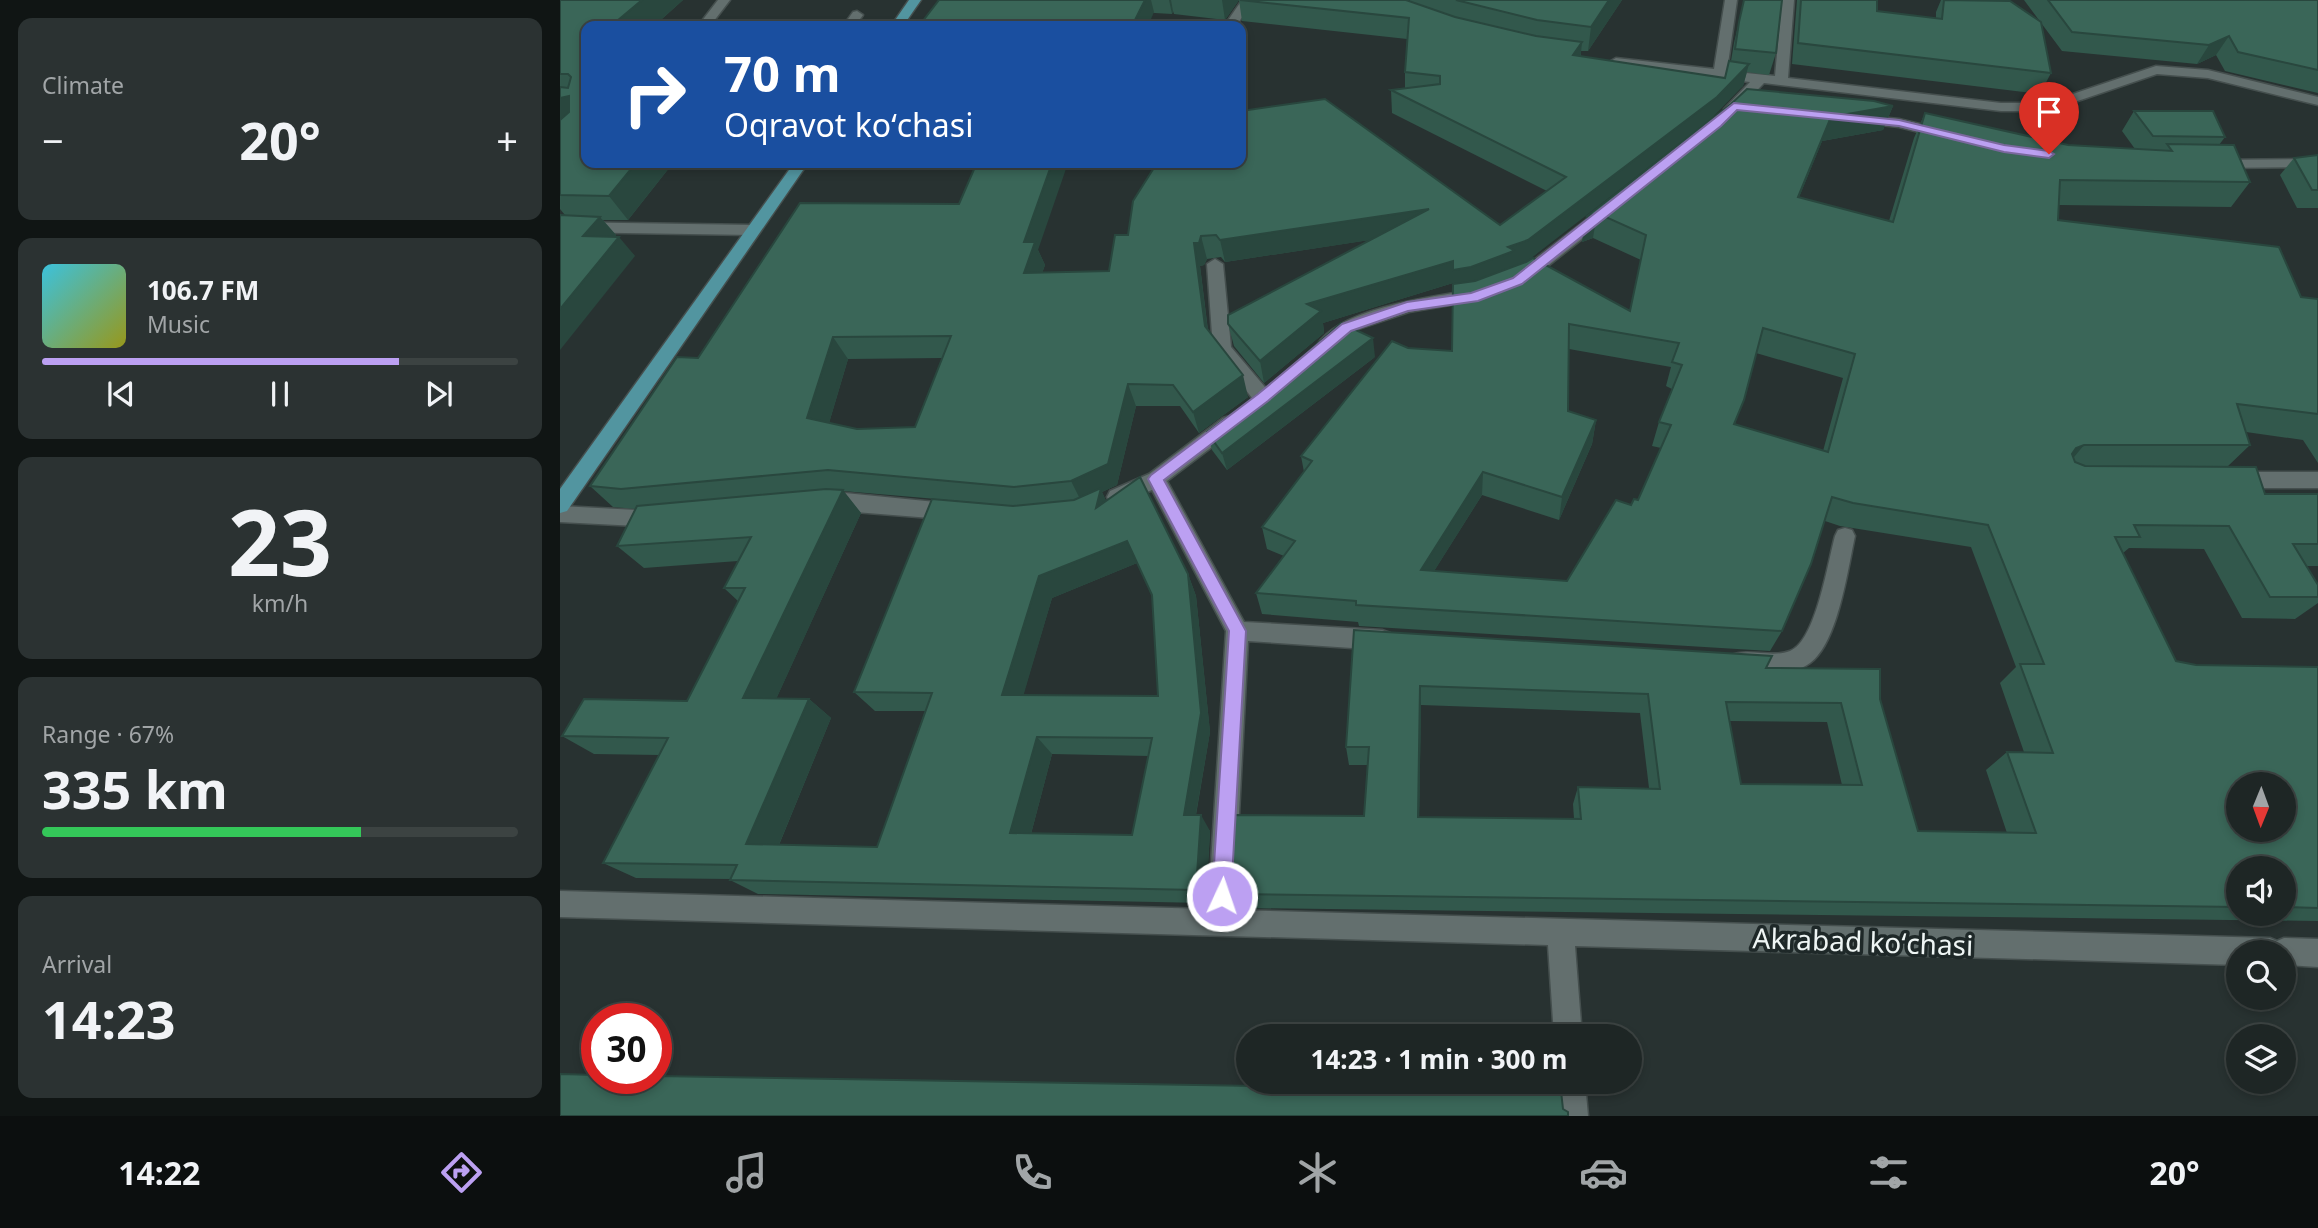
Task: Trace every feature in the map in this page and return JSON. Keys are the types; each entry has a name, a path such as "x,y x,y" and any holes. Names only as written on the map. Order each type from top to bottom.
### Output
{"main road":[{"path":"900,21 915,0"},
{"path":"560,505 797,168"}],"street":[{"path":"708,21 724,0"},
{"path":"1233,21 1248,0"},
{"path":"1720,76 1731,0"},
{"path":"1781,82 1788,0"},
{"path":"1601,60 2001,107 2034,107 2060,103 2156,70 2208,74 2318,101"},
{"path":"1718,124 1741,107 1759,80"},
{"path":"1899,123 1912,96"},
{"path":"1844,117 1899,123 1965,139"},
{"path":"2199,164 2318,163"},
{"path":"1316,354 1346,327 1407,307 1473,298 1501,287 1528,273 1622,200"},
{"path":"560,227 753,230"},
{"path":"1097,506 1156,479 1258,402 1222,348 1220,296 1215,264"},
{"path":"1156,479 1237,631 1220,923"},
{"path":"2211,480 2318,480"},
{"path":"803,505 845,502 974,513"},
{"path":"560,514 644,520 670,517"},
{"path":"1715,661 1770,664 1804,656 1818,639 1845,536"},
{"path":"1237,631 1401,641"},
{"name":"Akrabad koʻchasi","path":"560,904 2226,951"},
{"path":"1561,932 1567,1024"},
{"path":"2296,952 2318,953"},
{"path":"1572,1094 1573,1116"}],"building":[{"path":"560,0 642,0 617,21 581,21 581,168 632,168 609,196 560,195 560,120 569,112 569,96 560,98 560,87 568,88 571,77 568,74 560,74"},
{"path":"939,0 1145,0 1134,21 923,21"},
{"path":"1240,0 1406,0 1455,17 1536,36 1582,42 1573,55 1725,78 1729,61 1749,64 1717,97 1528,240 1508,247 1514,250 1511,252 1471,267 1453,270 1453,261 1307,304 1321,311 1260,361 1228,324 1228,315 1429,209 1220,240 1216,235 1201,236 1199,243 1194,243 1205,326 1243,375 1193,412 1173,385 1128,384 1108,464 1071,481 1014,487 828,470 621,489 590,486 677,357 698,358 800,203 959,204 975,168 1050,168 1024,242 1035,242 1024,273 1109,271 1115,235 1128,235 1133,201 1154,168 1246,168 1246,110 1325,99 1500,225 1566,177 1391,90 1440,84 1440,76 1405,72 1409,18","holes":["951,336 915,427 857,429 807,418 833,337"]},
{"path":"1456,0 1609,0 1591,27 1537,20"},
{"path":"1744,0 1782,0 1776,53 1735,49"},
{"path":"1801,0 1877,0 1877,11 1942,19 1944,0 2010,1 2041,22 2051,73 1798,43"},
{"path":"2048,0 2318,0 2318,70 2238,52 2229,36 2209,45 2072,32"},
{"path":"1747,89 1874,101 1893,106 1831,117 1798,197 1893,222 1925,113 2068,145 2172,151 2167,144 2234,145 2250,182 2060,180 2058,220 2279,247 2301,297 2318,299 2318,414 2237,404 2250,445 2084,445 2076,448 2072,454 2075,462 2085,466 2256,467 2265,494 2318,494 2318,544 2293,544 2318,585 2318,597 2270,597 2229,526 2134,525 2140,537 2115,537 2176,661 2196,665 2318,667 2318,908 2296,907 2296,856 2226,856 2226,907 1232,894 1233,890 1228,890 1233,815 1364,816 1369,747 1346,747 1354,630 1772,656 1766,668 1880,669 1880,699 1918,831 2036,833 2007,752 2053,753 2020,664 2044,664 1988,525 1853,503 1832,497 1811,564 1782,631 1356,605 1356,601 1256,593 1295,541 1262,527 1312,461 1301,456 1392,341 1408,348 1452,351 1453,284 1475,281 1533,258 1630,311 1646,235 1597,213 1586,217","holes":["1569,324 1679,343 1672,362 1682,365 1659,422 1671,425 1638,500 1634,499 1631,505 1616,500 1567,581 1421,570 1483,472 1562,497 1596,420 1568,411","1763,328 1855,354 1828,452 1734,424 1744,400","1420,686 1648,694 1660,789 1578,787 1581,819 1418,817","1726,702 1841,703 1862,785 1741,784"]},
{"path":"2134,111 2213,111 2225,137 2153,136"},
{"path":"2318,155 2318,190 2312,190 2294,158"},
{"path":"560,215 600,217 583,236 619,237 560,309"},
{"path":"1341,323 1373,338 1222,453 1207,432 1268,387"},
{"path":"1140,477 1188,574 1201,713 1184,815 1201,815 1196,890 730,880 737,865 603,863 668,738 562,736 584,699 687,701 745,588 724,588 751,537 617,546 637,506 826,489 843,490 743,698 809,699 746,844 877,847 932,693 854,692 932,499 1013,506 1074,500 1101,488 1096,508","holes":["1127,541 1152,595 1158,696 1002,695 1039,576","1037,737 1152,738 1132,835 1010,833"]},
{"path":"560,1074 581,1075 581,1094 672,1094 672,1076 1236,1086 1236,1094 1561,1094 1563,1109 1568,1112 1568,1116 560,1116"}],"route":[{"path":"1222,896 1237,631 1156,479 1263,398 1346,327 1407,307 1473,298 1517,281 1718,124 1734,106 1899,123 2004,149 2049,154"}]}
